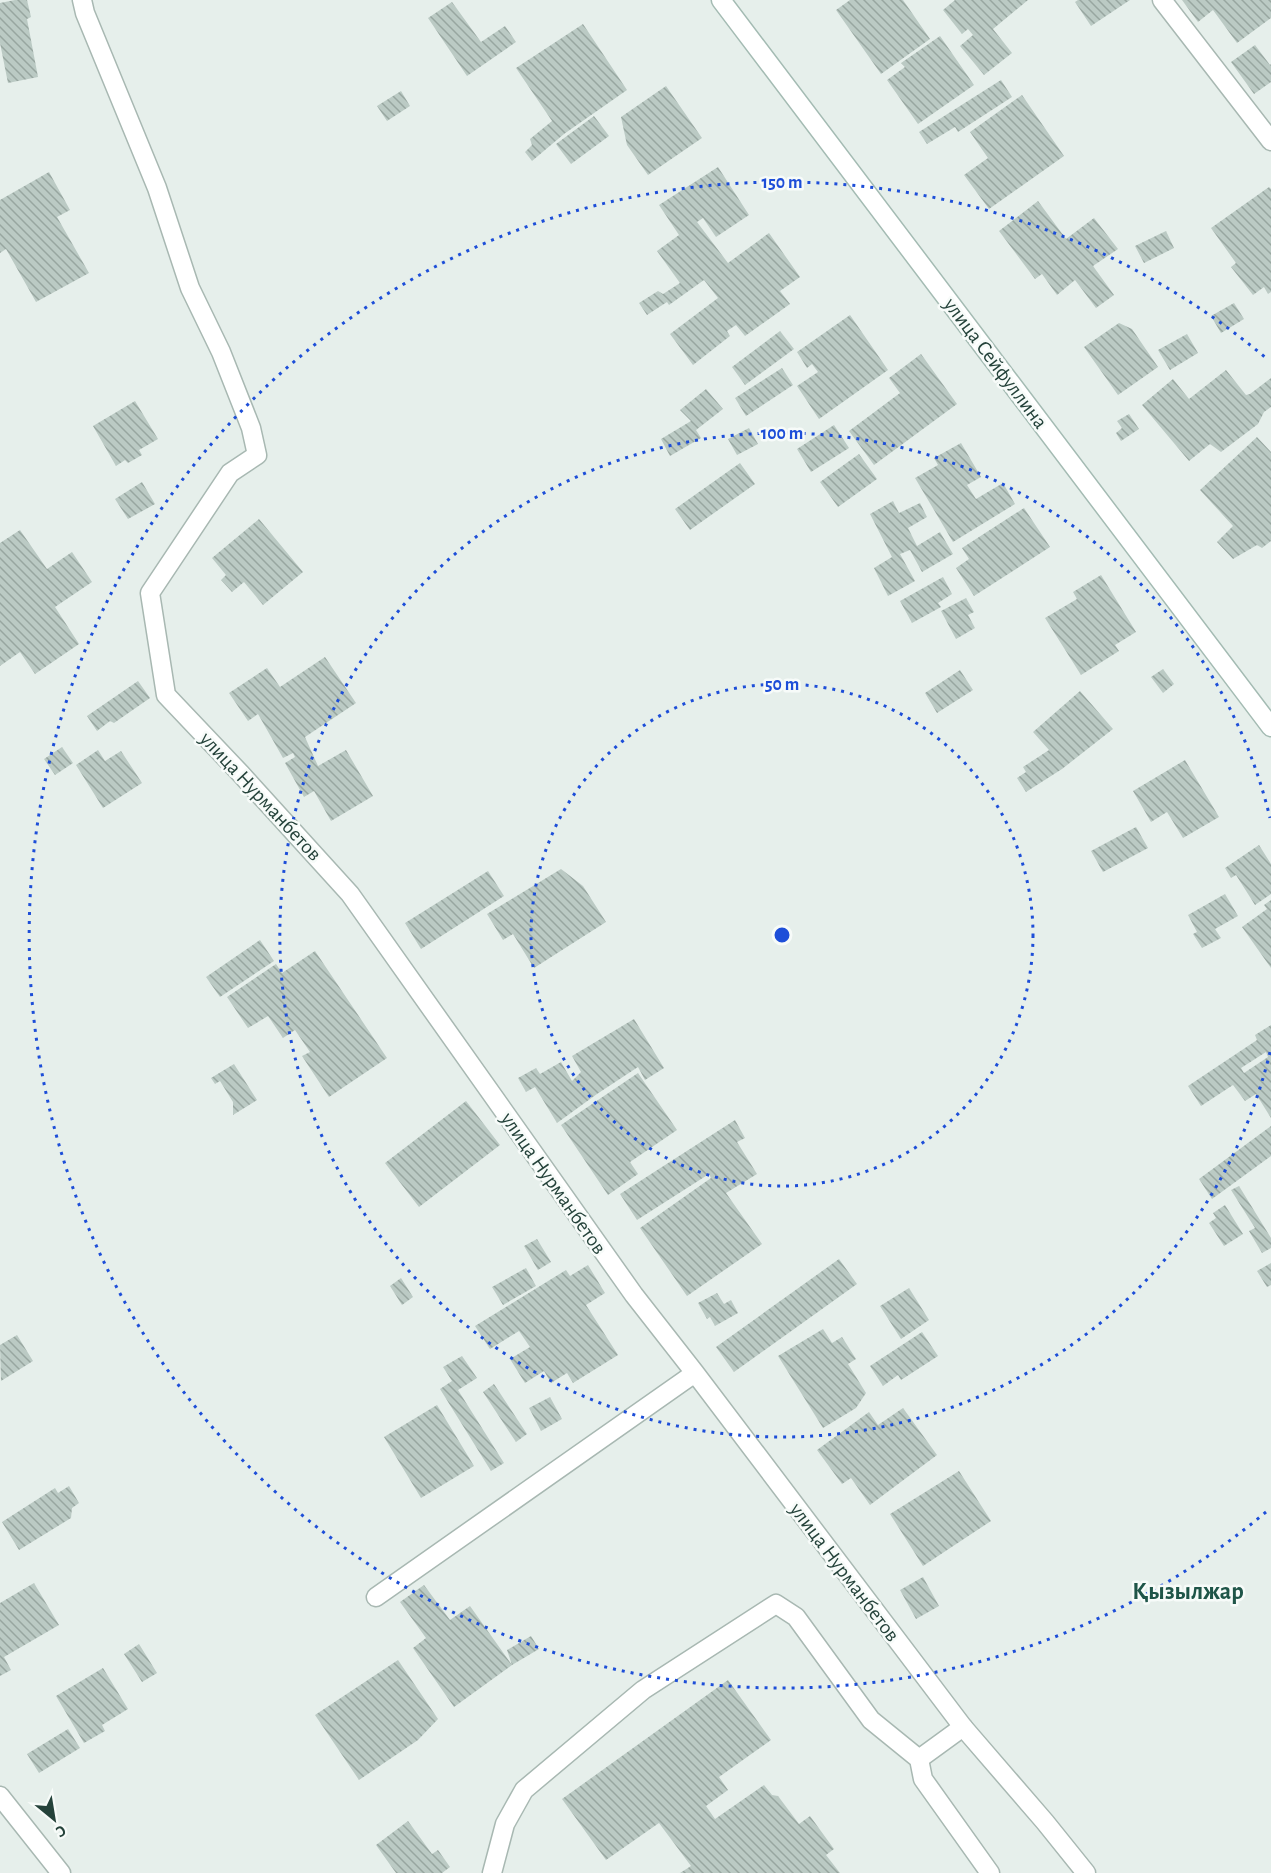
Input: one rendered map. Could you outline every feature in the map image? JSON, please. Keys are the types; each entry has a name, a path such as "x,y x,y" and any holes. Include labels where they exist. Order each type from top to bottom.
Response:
{"street":[{"name":"улица Нурманбетов","path":"82,0 85,13 157,188 190,288 221,352 251,428 256,455 230,473 150,593 166,695 350,894 634,1295 963,1727 1086,1873"},
{"name":"улица Сейфуллина","path":"721,0 1271,727"},
{"path":"1162,0 1271,141"},
{"path":"376,1597 695,1373"},
{"path":"492,1873 505,1824 524,1790 643,1690 777,1604 796,1617 871,1720 919,1759 923,1779 990,1873"},
{"path":"919,1759 963,1727"},
{"path":"0,1796 61,1873"}],"building":[{"path":"27,0 31,17 27,19 38,77 8,83 0,43 0,3"},
{"path":"850,0 903,0 930,39 881,74 836,10"},
{"path":"955,0 1028,0 993,29 1012,53 984,75 960,46 973,35 968,29 962,34 943,10"},
{"path":"1078,0 1130,0 1091,26 1075,2"},
{"path":"1182,0 1271,0 1271,18 1237,43 1213,10 1198,22"},
{"path":"452,2 481,42 505,26 516,42 467,76 428,18"},
{"path":"583,24 627,90 564,134 532,161 525,152 532,145 530,139 552,121 516,68"},
{"path":"940,36 974,85 918,124 887,80 905,67 901,63"},
{"path":"1255,45 1271,64 1271,82 1254,94 1231,62"},
{"path":"1001,80 1012,97 958,132 955,127 927,144 919,132"},
{"path":"666,86 702,138 648,175 627,145 621,117"},
{"path":"401,91 410,106 387,121 377,106"},
{"path":"1022,95 1064,156 989,209 964,175 988,158 970,132"},
{"path":"594,116 609,136 571,164 556,144"},
{"path":"718,167 749,215 716,237 703,218 697,222 728,263 769,233 800,277 780,291 790,304 745,336 736,325 727,331 730,336 693,365 670,334 718,298 704,280 669,305 667,302 647,315 639,303 658,291 663,294 680,283 657,251 679,235 659,205"},
{"path":"49,172 70,210 57,217 89,273 36,302 6,249 0,253 0,200"},
{"path":"1269,187 1271,189 1271,292 1268,294 1264,287 1253,295 1231,267 1236,263 1211,228"},
{"path":"1038,201 1066,239 1094,218 1118,249 1093,266 1114,295 1096,308 1075,280 1057,295 1042,274 1035,279 999,231"},
{"path":"1166,231 1174,248 1144,263 1135,246"},
{"path":"1234,303 1244,319 1221,333 1211,316"},
{"path":"850,315 888,370 819,419 797,386 818,372 812,364 807,368 797,352"},
{"path":"1119,323 1132,329 1158,367 1118,395 1084,347"},
{"path":"780,331 794,349 745,385 732,367"},
{"path":"1187,334 1198,353 1170,370 1158,350"},
{"path":"921,354 957,404 874,465 849,431 900,393 889,378"},
{"path":"782,368 793,385 746,416 735,398"},
{"path":"1226,370 1246,395 1271,378 1271,407 1264,412 1258,424 1221,452 1210,444 1189,461 1142,405 1173,379 1189,399"},
{"path":"706,389 723,409 696,430 701,438 670,456 661,439 691,421 680,410"},
{"path":"135,401 158,439 139,450 142,455 128,463 125,460 116,466 93,426"},
{"path":"1129,414 1139,429 1121,441 1116,433 1122,428 1117,421"},
{"path":"834,425 849,448 811,472 797,449"},
{"path":"749,428 758,444 737,455 728,439"},
{"path":"1257,437 1271,452 1271,541 1262,548 1257,545 1233,559 1217,542 1233,526 1200,490"},
{"path":"961,443 981,477 967,485 976,499 1003,483 1015,504 953,542 915,478 938,465 934,458"},
{"path":"859,454 877,479 838,507 820,482"},
{"path":"740,463 755,484 690,530 675,509"},
{"path":"142,482 155,504 128,519 115,499"},
{"path":"893,501 899,513 920,503 927,517 908,528 917,546 940,532 953,554 922,572 910,550 900,554 915,581 888,596 874,568 892,557 870,514"},
{"path":"1024,508 1050,547 974,596 956,568 969,559 962,548"},
{"path":"259,519 303,572 263,605 244,582 232,592 221,580 226,575 212,558"},
{"path":"20,530 47,569 72,552 92,582 55,607 79,644 35,674 20,652 0,666 0,543"},
{"path":"1101,575 1136,632 1115,645 1119,651 1081,675 1045,618 1077,599 1073,592"},
{"path":"943,577 952,594 938,603 941,607 912,623 900,601"},
{"path":"966,598 974,612 968,615 975,628 956,639 941,611"},
{"path":"325,657 356,703 305,737 318,766 346,750 373,796 331,821 314,791 304,797 285,763 295,757 293,753 283,758 258,714 248,721 229,693 267,668 280,687"},
{"path":"1163,669 1174,684 1163,693 1151,677"},
{"path":"960,670 973,690 937,713 925,693"},
{"path":"138,681 150,698 114,723 110,721 97,731 87,716"},
{"path":"1080,691 1113,729 1062,769 1026,792 1017,778 1026,772 1023,767 1049,750 1033,732"},
{"path":"62,747 73,763 55,775 44,759"},
{"path":"98,750 105,761 121,751 142,783 103,808 76,765"},
{"path":"1185,760 1219,817 1183,838 1167,812 1151,822 1133,791"},
{"path":"1136,827 1148,848 1103,872 1091,851"},
{"path":"1259,845 1271,864 1271,894 1255,905 1236,875 1231,878 1225,868"},
{"path":"561,869 583,886 606,922 534,968 513,934 503,940 487,914"},
{"path":"488,871 504,896 421,949 405,923"},
{"path":"1225,894 1238,916 1215,929 1221,938 1202,948 1193,934 1197,932 1188,915"},
{"path":"1271,900 1271,968 1242,927 1267,909 1264,905"},
{"path":"260,940 274,961 220,997 206,977"},
{"path":"315,951 387,1058 329,1097 302,1056 310,1052 295,1030 283,1038 268,1016 248,1028 227,997 276,964 282,973"},
{"path":"634,1019 664,1068 645,1080 638,1067 557,1123 535,1087 526,1092 518,1078 536,1068 540,1074 561,1062 572,1081 581,1072 572,1056"},
{"path":"1271,1025 1271,1118 1256,1094 1245,1101 1233,1085 1201,1106 1188,1086 1257,1040 1255,1035","holes":["1266,1052 1268,1057 1244,1073 1241,1068"]},
{"path":"234,1064 257,1100 233,1115 233,1102 220,1081 215,1084 211,1078"},
{"path":"638,1073 677,1130 630,1162 638,1174 608,1195 561,1125"},
{"path":"466,1101 500,1145 419,1207 385,1163"},
{"path":"735,1120 745,1138 737,1142 757,1174 726,1193 762,1244 687,1296 640,1228 711,1178 709,1174 637,1220 620,1194"},
{"path":"1271,1126 1271,1156 1212,1199 1199,1179"},
{"path":"1239,1186 1271,1238 1271,1248 1262,1253 1249,1231 1255,1228 1231,1190"},
{"path":"1225,1205 1243,1234 1224,1246 1209,1223 1216,1218 1213,1213"},
{"path":"537,1239 551,1262 538,1270 524,1246"},
{"path":"839,1259 857,1284 734,1372 716,1347"},
{"path":"1271,1263 1271,1285 1267,1287 1257,1271"},
{"path":"588,1265 605,1293 586,1305 618,1355 573,1383 567,1373 551,1383 544,1371 525,1383 510,1359 530,1347 519,1331 490,1349 475,1326 566,1270 570,1276"},
{"path":"526,1268 536,1286 503,1305 492,1287"},
{"path":"401,1278 413,1297 402,1305 390,1286"},
{"path":"909,1288 929,1320 901,1339 880,1306"},
{"path":"717,1293 724,1304 731,1300 738,1313 715,1326 710,1317 707,1319 698,1303"},
{"path":"823,1329 832,1343 842,1337 856,1359 848,1364 866,1393 856,1408 823,1428 778,1356"},
{"path":"922,1332 938,1356 901,1380 898,1375 883,1386 870,1366"},
{"path":"17,1335 33,1361 1,1381 0,1345"},
{"path":"462,1356 477,1378 458,1390 504,1463 491,1471 440,1389 452,1381 443,1367"},
{"path":"494,1384 527,1434 516,1442 483,1392"},
{"path":"550,1397 562,1419 541,1431 529,1408"},
{"path":"437,1405 474,1466 421,1498 384,1437"},
{"path":"903,1408 937,1455 870,1505 851,1478 842,1484 817,1450 869,1412 878,1425"},
{"path":"959,1471 991,1521 923,1566 890,1514"},
{"path":"69,1486 79,1503 72,1508 71,1518 19,1550 2,1522 55,1488 58,1493"},
{"path":"923,1577 939,1606 916,1619 900,1590"},
{"path":"34,1583 59,1625 4,1657 11,1670 0,1676 0,1603"},
{"path":"424,1585 450,1620 470,1606 512,1665 454,1707 413,1648 426,1638 400,1602"},
{"path":"531,1636 539,1649 512,1665 507,1650"},
{"path":"139,1644 157,1673 142,1682 124,1654"},
{"path":"398,1660 438,1719 418,1740 359,1780 315,1715"},
{"path":"103,1668 128,1709 102,1725 105,1731 84,1743 56,1696"},
{"path":"728,1680 771,1740 719,1777 728,1790 706,1806 715,1819 764,1785 772,1795 778,1796 799,1824 810,1816 834,1849 826,1855 840,1873 680,1873 691,1866 659,1823 606,1860 562,1799"},
{"path":"68,1729 80,1748 39,1773 27,1754"},
{"path":"408,1821 432,1854 438,1850 450,1867 442,1873 396,1873 376,1845"}],"district":[{"name":"Қызылжар","path":"1188,1591"}]}
